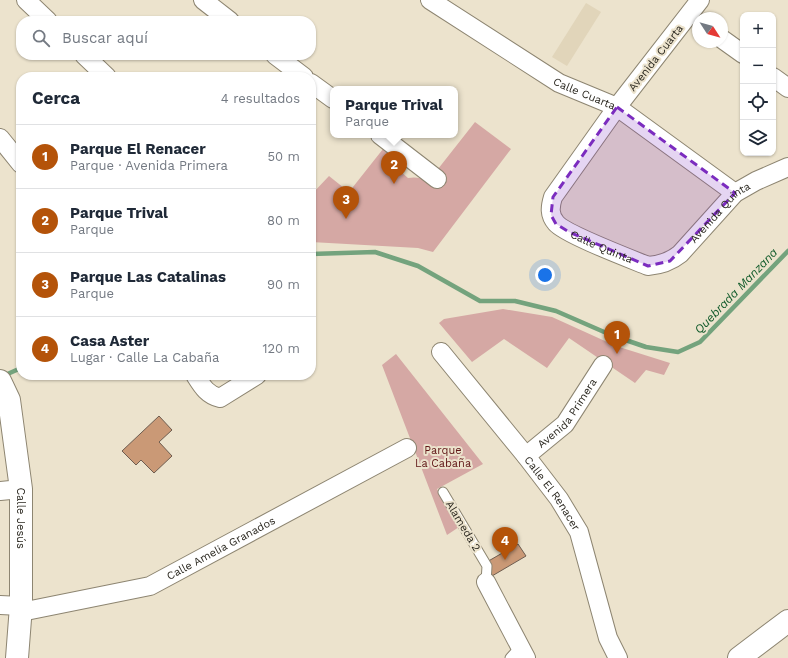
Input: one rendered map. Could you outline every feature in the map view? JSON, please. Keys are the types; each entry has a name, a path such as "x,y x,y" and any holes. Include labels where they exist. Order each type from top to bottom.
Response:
{"street":[{"path":"26,0 43,16"},
{"path":"203,0 224,16"},
{"name":"Calle Cuarta","path":"430,0 559,83 617,107 735,193"},
{"name":"Avenida Cuarta","path":"551,215 550,207 553,197 617,107 692,17"},
{"path":"728,43 740,52"},
{"path":"89,60 102,72"},
{"path":"282,60 297,72"},
{"path":"776,79 788,88"},
{"path":"316,86 330,97"},
{"path":"0,138 16,158"},
{"path":"384,138 437,179"},
{"name":"Avenida Quinta","path":"659,265 670,262 680,254 735,193 756,181 788,167"},
{"name":"Calle Quinta","path":"551,215 556,224 569,232 648,266 659,265"},
{"name":"Calle El Renacer","path":"441,352 559,499 579,532 608,638 618,658"},
{"name":"Avenida Primera","path":"526,456 565,424 603,365"},
{"path":"198,380 204,390 212,396 220,398 248,380"},
{"name":"Calle Jesús","path":"5,390 17,658"},
{"name":"Calle Amelia Granados","path":"14,608 150,586 407,448"},
{"path":"486,582 519,654"},
{"path":"739,658 788,621"}],"lane":[{"name":"Alameda 2","path":"443,492 487,566 486,582"}],"highlighted area":[{"path":"617,107 735,193 670,261 648,266 569,232 556,224 551,215 553,197"}],"shaded area":[{"path":"586,3 601,12 567,66 552,57"}],"green space":[{"path":"475,122 511,149 433,252 418,248 316,242 316,190 329,176 349,192 383,149 398,161 400,171 408,178 424,179 437,188 446,176 438,169"},
{"path":"503,309 552,317 616,346 670,363 664,375 646,370 635,383 569,338 547,368 504,339 472,362 439,323 444,319"},
{"name":"Parque La Cabaña","path":"396,354 483,464 437,489 459,527 447,535 382,365"}],"building":[{"path":"159,416 172,430 159,442 172,456 154,473 141,460 136,465 122,451"},
{"path":"518,544 526,556 492,576 485,563"}],"waterway":[{"name":"Quebrada Manzana","path":"316,254 375,252 418,266 480,301 515,301 556,311 611,335 646,347 678,352 700,342 788,251"},
{"name":"Quebrada Manzana","path":"3,376 16,370"}],"place":[{"name":"Parque Trival","path":"394,184"},
{"name":"Parque Las Catalinas","path":"346,219"},
{"name":"Parque El Renacer","path":"617,354"},
{"name":"Casa Aster","path":"505,560"}]}
